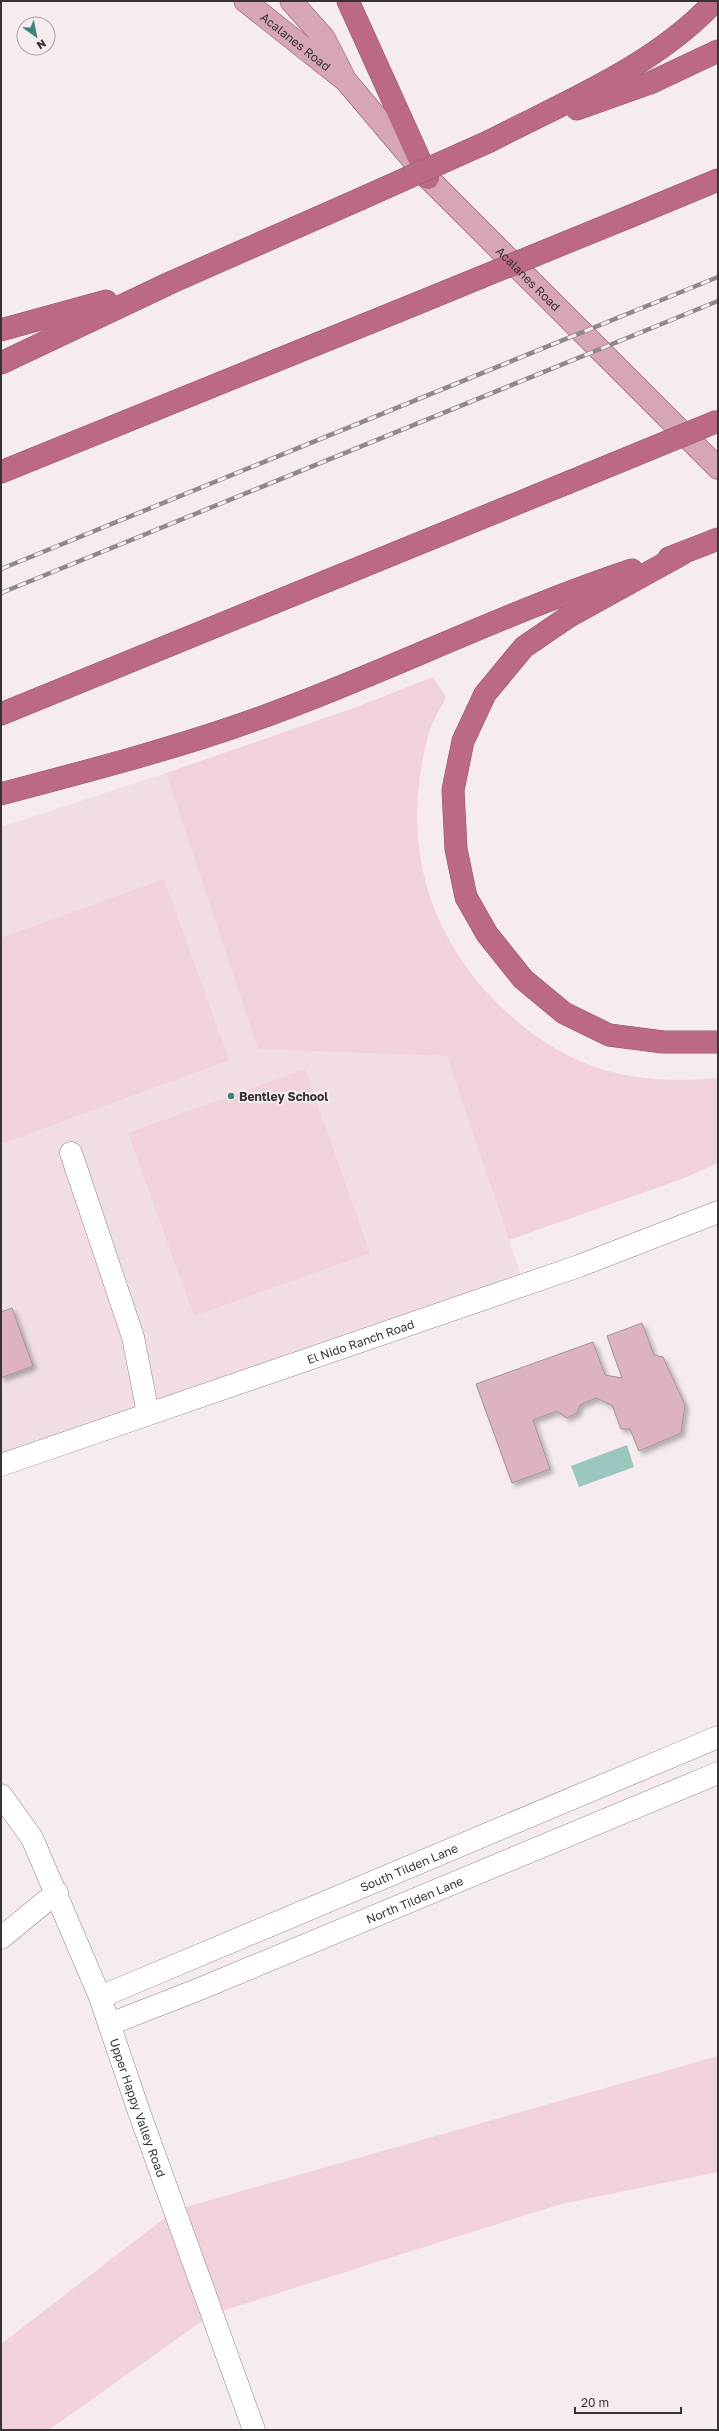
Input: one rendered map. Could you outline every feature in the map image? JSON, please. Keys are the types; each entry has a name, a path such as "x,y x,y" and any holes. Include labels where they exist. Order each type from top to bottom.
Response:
{"highway":[{"path":"348,1 428,178"},
{"path":"1,363 172,282 490,141 612,78 661,48 684,30 715,1"},
{"path":"490,141 650,83 718,51"},
{"path":"1,472 718,180"},
{"path":"1,330 172,282"},
{"path":"1,714 718,421"},
{"path":"1,794 235,727 565,593 682,554 718,539"},
{"path":"682,554 568,617 524,647 485,694 463,741 453,790 456,849 466,897 487,934 523,979 564,1013 609,1035 663,1042 718,1042"}],"main road":[{"name":"Acalanes Road","path":"245,1 346,81 428,178 718,468"},
{"name":"Acalanes Road","path":"291,1 324,38 346,81"}],"street":[{"path":"71,1153 133,1337 148,1413"},
{"name":"El Nido Ranch Road","path":"1,1465 148,1413 580,1266 718,1212"},
{"name":"South Tilden Lane","path":"100,1997 718,1737"},
{"name":"North Tilden Lane","path":"110,2024 202,1988 718,1773"},
{"name":"Upper Happy Valley Road","path":"1,1795 32,1838 57,1892 100,1997 254,2430"},
{"path":"1,1938 57,1892"}],"shaded area":[{"path":"433,677 446,697 431,726 421,768 417,805 418,841 424,876 435,910 451,943 471,974 497,1003 537,1037 567,1055 583,1062 616,1073 641,1078 693,1080 718,1078 718,1163 682,1179 509,1240 447,1056 258,1049 166,773 354,708"},
{"name":"Bentley School","path":"166,773 258,1048 447,1056 524,1284 1,1465 1,827"},
{"path":"164,879 229,1060 1,1144 1,938"},
{"path":"305,1069 370,1253 194,1316 128,1133"},
{"path":"627,1445 634,1467 579,1487 571,1466"},
{"path":"718,2056 718,2172 561,2204 212,2314 49,2430 1,2430 1,2344 175,2210"}],"building":[{"path":"12,1308 33,1366 1,1378 1,1312"},
{"path":"642,1323 654,1355 663,1357 685,1405 681,1433 639,1451 630,1429 621,1429 612,1405 596,1398 580,1405 577,1413 567,1418 557,1411 533,1420 550,1469 512,1483 476,1384 593,1342 605,1375 622,1378 607,1336"}],"railway":[{"path":"1,569 718,277"},
{"path":"1,593 718,301"}],"place":[{"name":"Bentley School","path":"231,1096"}]}
